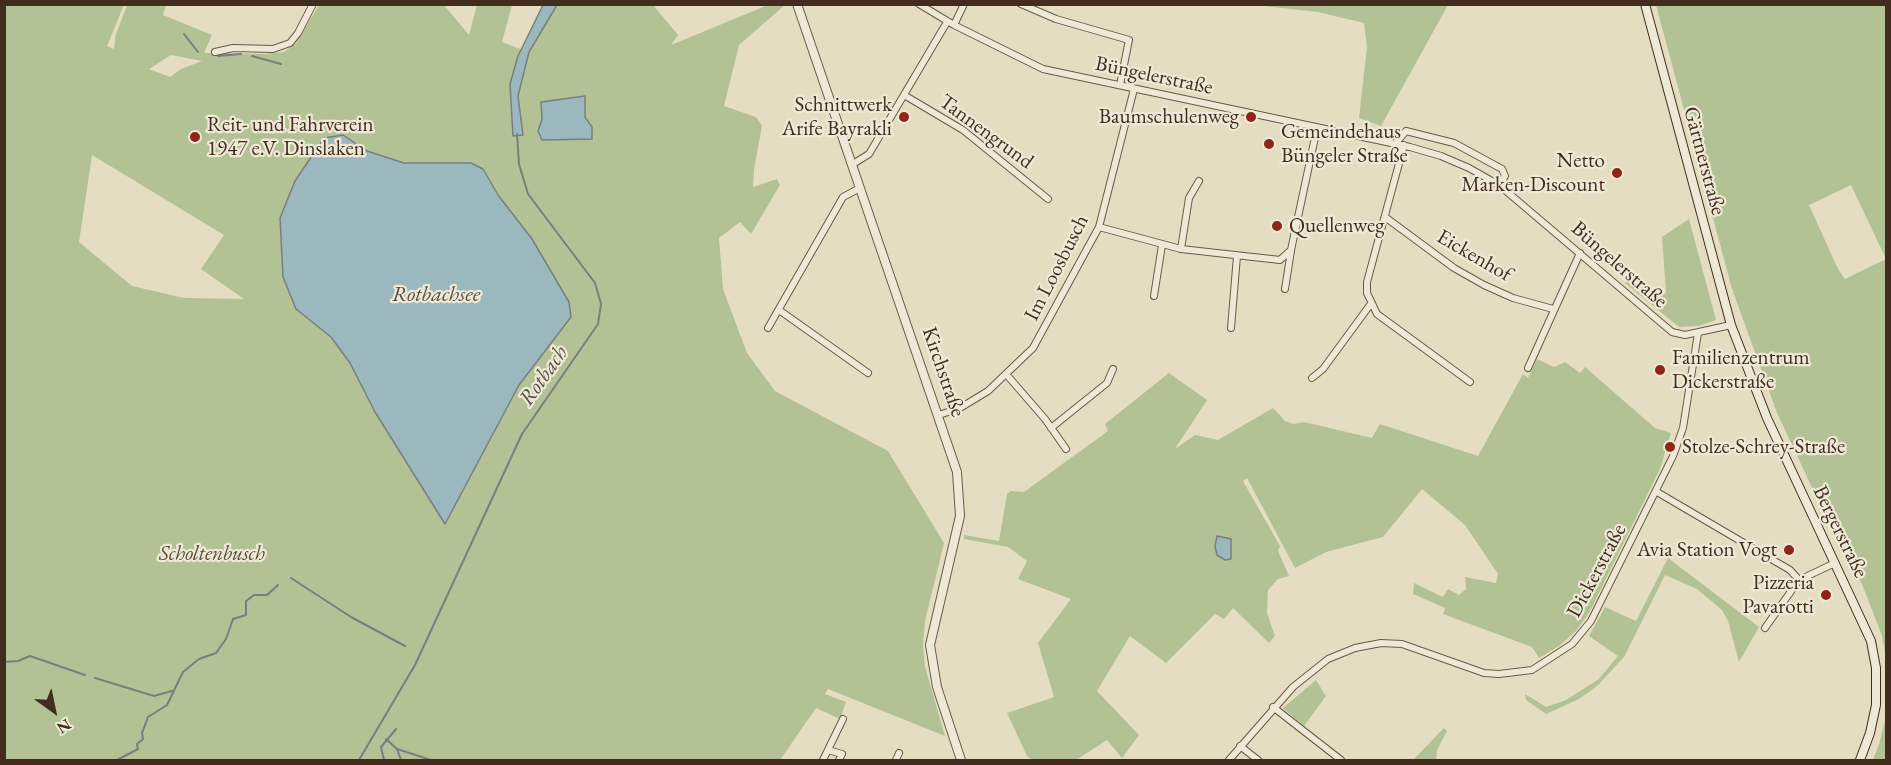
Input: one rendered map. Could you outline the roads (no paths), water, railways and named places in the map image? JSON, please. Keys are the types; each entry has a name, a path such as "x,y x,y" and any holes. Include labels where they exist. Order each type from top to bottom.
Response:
{"main road":[{"name":"Gärtnerstraße","path":"1645,4 1731,326"},
{"name":"Bergerstraße","path":"1731,326 1767,418 1867,628 1875,660 1876,705 1870,733 1860,760"}],"street":[{"path":"215,52 233,48 273,49 290,43 298,33 313,4"},
{"name":"Kirchstraße","path":"797,4 957,472 960,516 931,632 931,654 937,687 961,760"},
{"name":"Büngelerstraße","path":"919,4 947,22 1043,69 1404,146 1469,168 1499,185 1672,332 1685,335 1731,326"},
{"path":"954,25 964,4"},
{"path":"1022,4 1056,19 1129,39 1120,86"},
{"path":"853,164 868,154 947,22"},
{"name":"Im Loosbusch","path":"939,415 960,408 988,391 1033,348 1099,227 1134,88"},
{"name":"Tannengrund","path":"904,95 963,130 1048,199"},
{"path":"1285,289 1317,128"},
{"path":"1395,144 1406,131 1454,143 1502,169 1505,176 1499,185"},
{"path":"1404,146 1367,282 1370,304 1377,314 1470,382"},
{"path":"1181,249 1189,198 1199,181"},
{"path":"768,328 843,197 860,188"},
{"name":"Eickenhof","path":"1385,217 1454,268 1484,285 1513,298 1553,309"},
{"path":"1099,227 1181,249 1237,256 1280,260 1291,250"},
{"path":"1154,296 1162,245"},
{"path":"1528,368 1580,253"},
{"path":"1231,328 1237,256"},
{"path":"1312,378 1323,369 1370,304"},
{"path":"779,310 868,373"},
{"name":"Dickerstraße","path":"1229,760 1273,707 1304,677 1329,659 1355,648 1381,643 1402,644 1422,649 1484,673 1516,673 1532,670 1572,644 1591,621 1674,456 1683,428 1698,333"},
{"path":"1051,428 1107,383 1113,369"},
{"path":"1006,374 1066,449"},
{"path":"1657,492 1790,570 1799,580"},
{"path":"1765,628 1799,580 1835,564"},
{"path":"1273,707 1341,760"},
{"path":"823,760 843,719"},
{"path":"1240,746 1258,760"},
{"path":"828,750 842,754 839,760"},
{"path":"896,760 899,753"}],"water":[{"path":"543,5 557,5 529,52 518,96 523,135 513,136 510,84 518,56"},
{"path":"585,96 585,117 592,127 592,139 542,140 538,131 542,119 541,102"},
{"name":"Rotbachsee","path":"343,135 367,151 404,163 471,163 483,169 498,195 532,239 569,302 571,317 519,385 445,524 375,412 350,363 331,337 296,309 283,277 280,218 295,181 324,138"},
{"path":"1217,536 1231,539 1231,559 1225,560 1217,555 1215,546"}],"waterway":[{"path":"184,34 198,52"},
{"path":"218,56 241,54"},
{"path":"252,56 281,64"},
{"name":"Rotbach","path":"359,760 415,665 522,434 598,324 601,304 595,283 528,194 519,164 517,134"},
{"path":"291,578 351,617 405,646"},
{"path":"117,760 138,749 137,744 143,739 142,733 148,717 167,705 183,672 199,659 216,653 226,639 233,619 246,615 246,601 254,595 267,595 278,585"},
{"path":"4,662 18,661 30,656 85,675"},
{"path":"95,678 154,696 172,691"},
{"path":"384,760 381,747 396,729"},
{"path":"386,739 397,749 431,760"},
{"path":"397,749 401,760"}],"place":[{"name":"Schnittwerk Arife Bayrakli","path":"904,117"},
{"name":"Baumschulenweg","path":"1251,117"},
{"name":"Reit- und Fahrverein 1947 e.V. Dinslaken","path":"195,137"},
{"name":"Gemeindehaus Büngeler Straße","path":"1269,144"},
{"name":"Netto Marken-Discount","path":"1617,173"},
{"name":"Quellenweg","path":"1277,226"},
{"name":"Familienzentrum Dickerstraße","path":"1660,370"},
{"name":"Stolze-Schrey-Straße","path":"1670,447"},
{"name":"Avia Station Vogt","path":"1789,550"},
{"name":"Pizzeria Pavarotti","path":"1826,595"}],"park label":[{"name":"Scholtenbusch","path":"212,554"}]}
